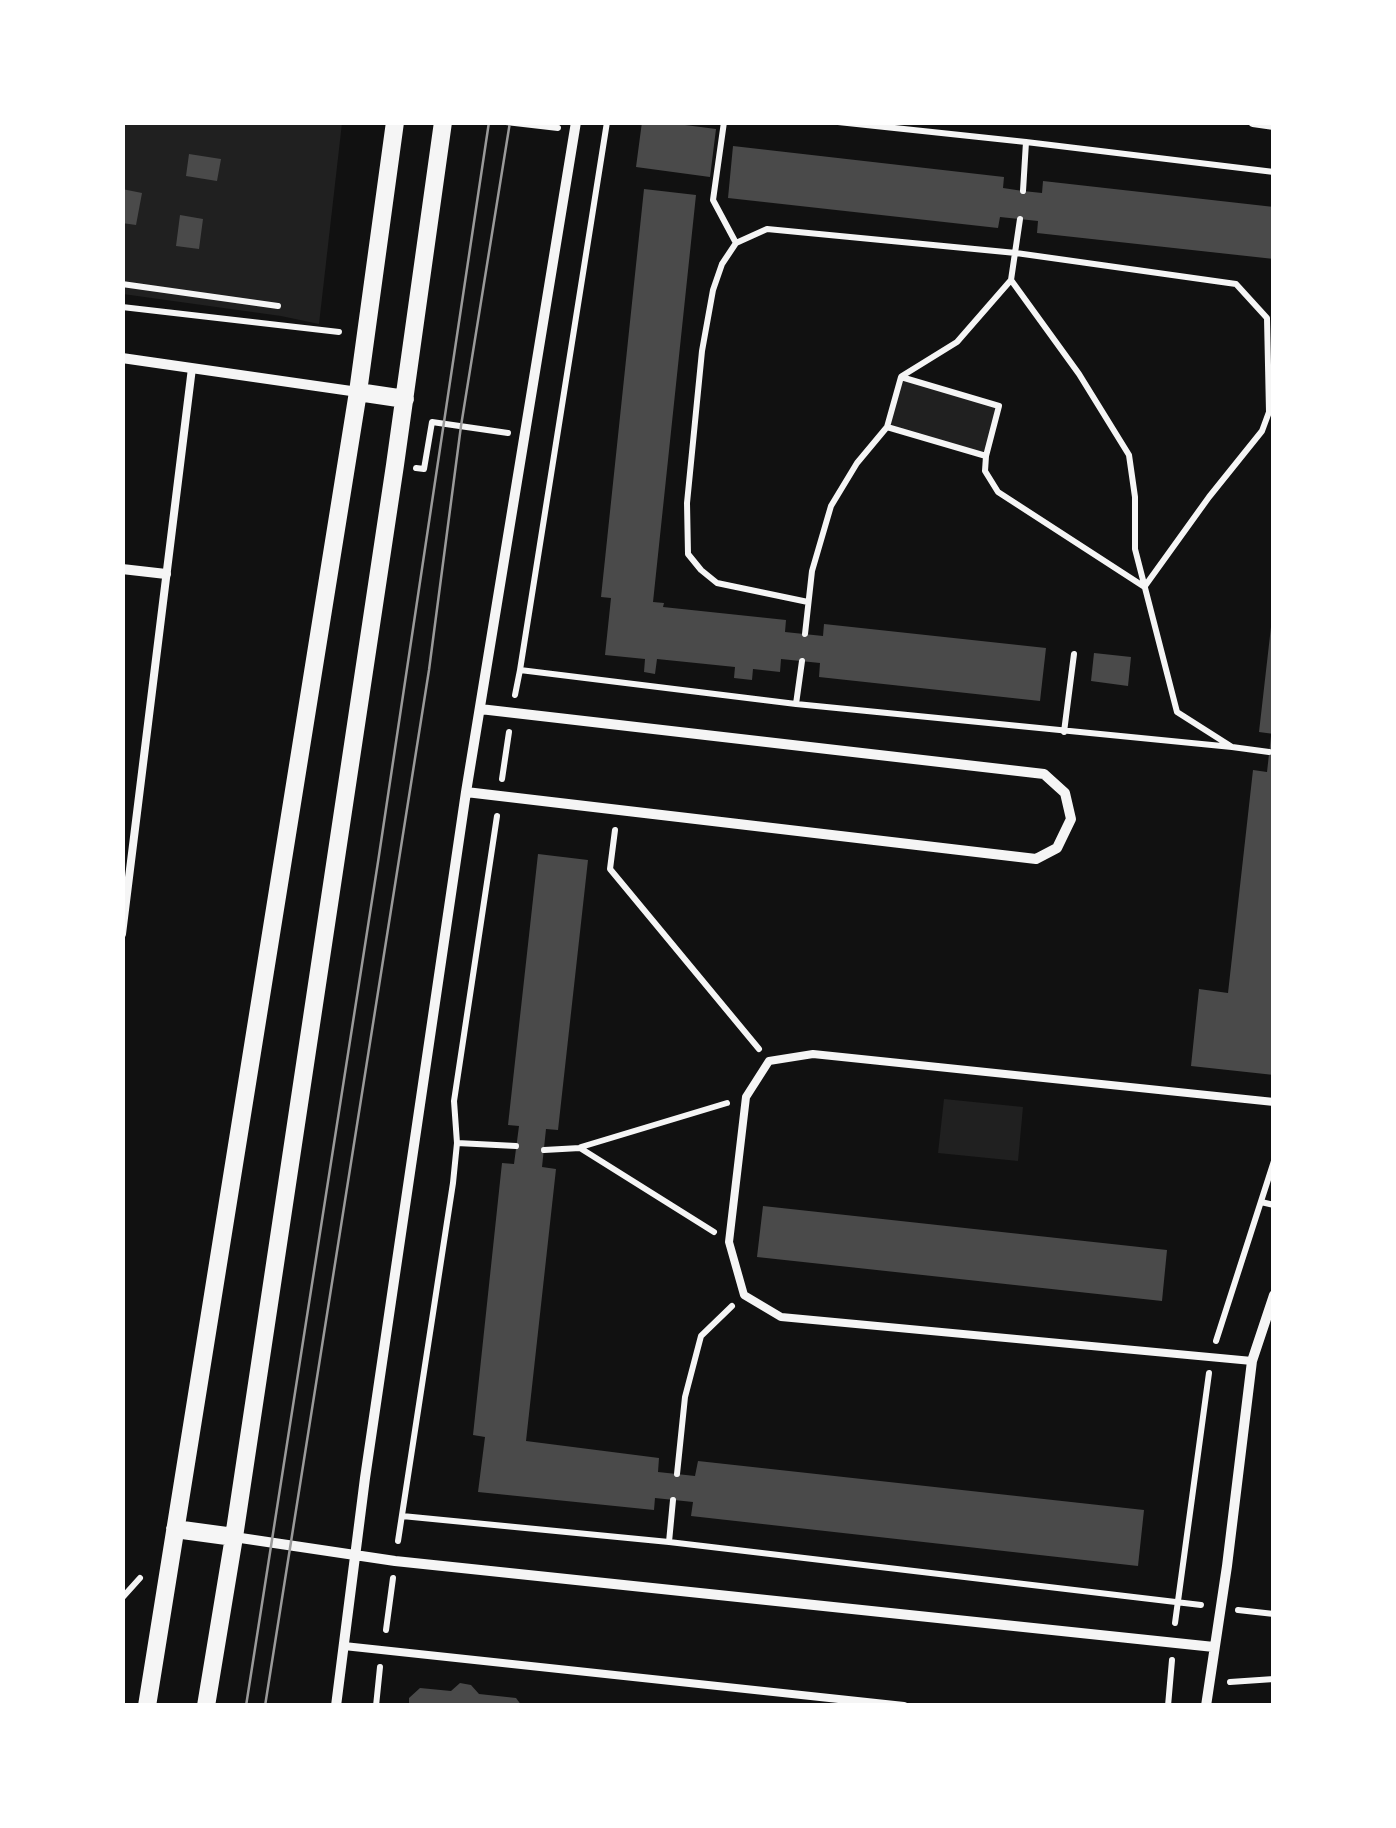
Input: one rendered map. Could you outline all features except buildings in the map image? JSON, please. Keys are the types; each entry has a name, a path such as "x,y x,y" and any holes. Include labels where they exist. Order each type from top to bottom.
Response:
{"street":[{"path":"147,1706 358,392 395,122"},
{"path":"206,1706 443,122"},
{"path":"1253,122 1274,125"},
{"path":"336,1706 466,792 575,126"},
{"path":"122,358 404,399"},
{"path":"122,570 166,574"},
{"path":"466,792 1036,859 1057,848 1071,819 1065,793 1044,774 480,709"},
{"path":"1206,1706 1252,1361 1274,1295"},
{"path":"176,1529 395,1560 1214,1647"}],"lane":[{"path":"122,934 192,368"},
{"path":"1252,1361 781,1317 744,1295 729,1242 746,1097 769,1061 814,1054 1274,1102"},
{"path":"344,1646 904,1706"}],"path":[{"path":"506,122 575,126"},
{"path":"376,1706 457,1144 454,1101 606,122"},
{"path":"724,122 714,200 736,243"},
{"path":"838,122 1274,172"},
{"path":"1023,191 1026,142"},
{"path":"805,634 812,570 831,506 857,463 887,427 901,377 956,342 1012,280 1020,218"},
{"path":"808,602 718,584 688,554 687,502 712,290 736,243 767,229 1016,253 1236,284 1266,318 1271,413 1262,431 1144,587"},
{"path":"1012,280 1079,374 1129,455 1136,549 1177,712 1232,747"},
{"path":"122,284 278,306"},
{"path":"122,307 339,332"},
{"path":"901,377 999,406 985,472 998,492 1144,587"},
{"path":"432,422 524,435"},
{"path":"887,427 986,456"},
{"path":"1064,732 1074,654"},
{"path":"796,704 802,661"},
{"path":"520,670 796,704 1269,752"},
{"path":"617,809 610,869 769,1061"},
{"path":"544,1150 580,1148 746,1097"},
{"path":"457,1144 516,1146"},
{"path":"580,1148 729,1242"},
{"path":"1168,1706 1178,1601 1212,1356 1274,1162"},
{"path":"1260,1202 1274,1205"},
{"path":"677,1474 685,1398 701,1336 744,1295"},
{"path":"669,1542 674,1500"},
{"path":"402,1516 669,1542 1274,1614"},
{"path":"122,1598 142,1576"},
{"path":"1209,1684 1274,1678"}],"shaded area":[{"path":"123,123 342,123 319,324 123,294"},
{"path":"901,377 999,406 986,456 887,427"},
{"path":"944,1099 1023,1107 1018,1161 938,1153"}],"tram line":[{"path":"246,1706 489,122"},
{"path":"265,1706 429,670 461,426 510,122"}]}
